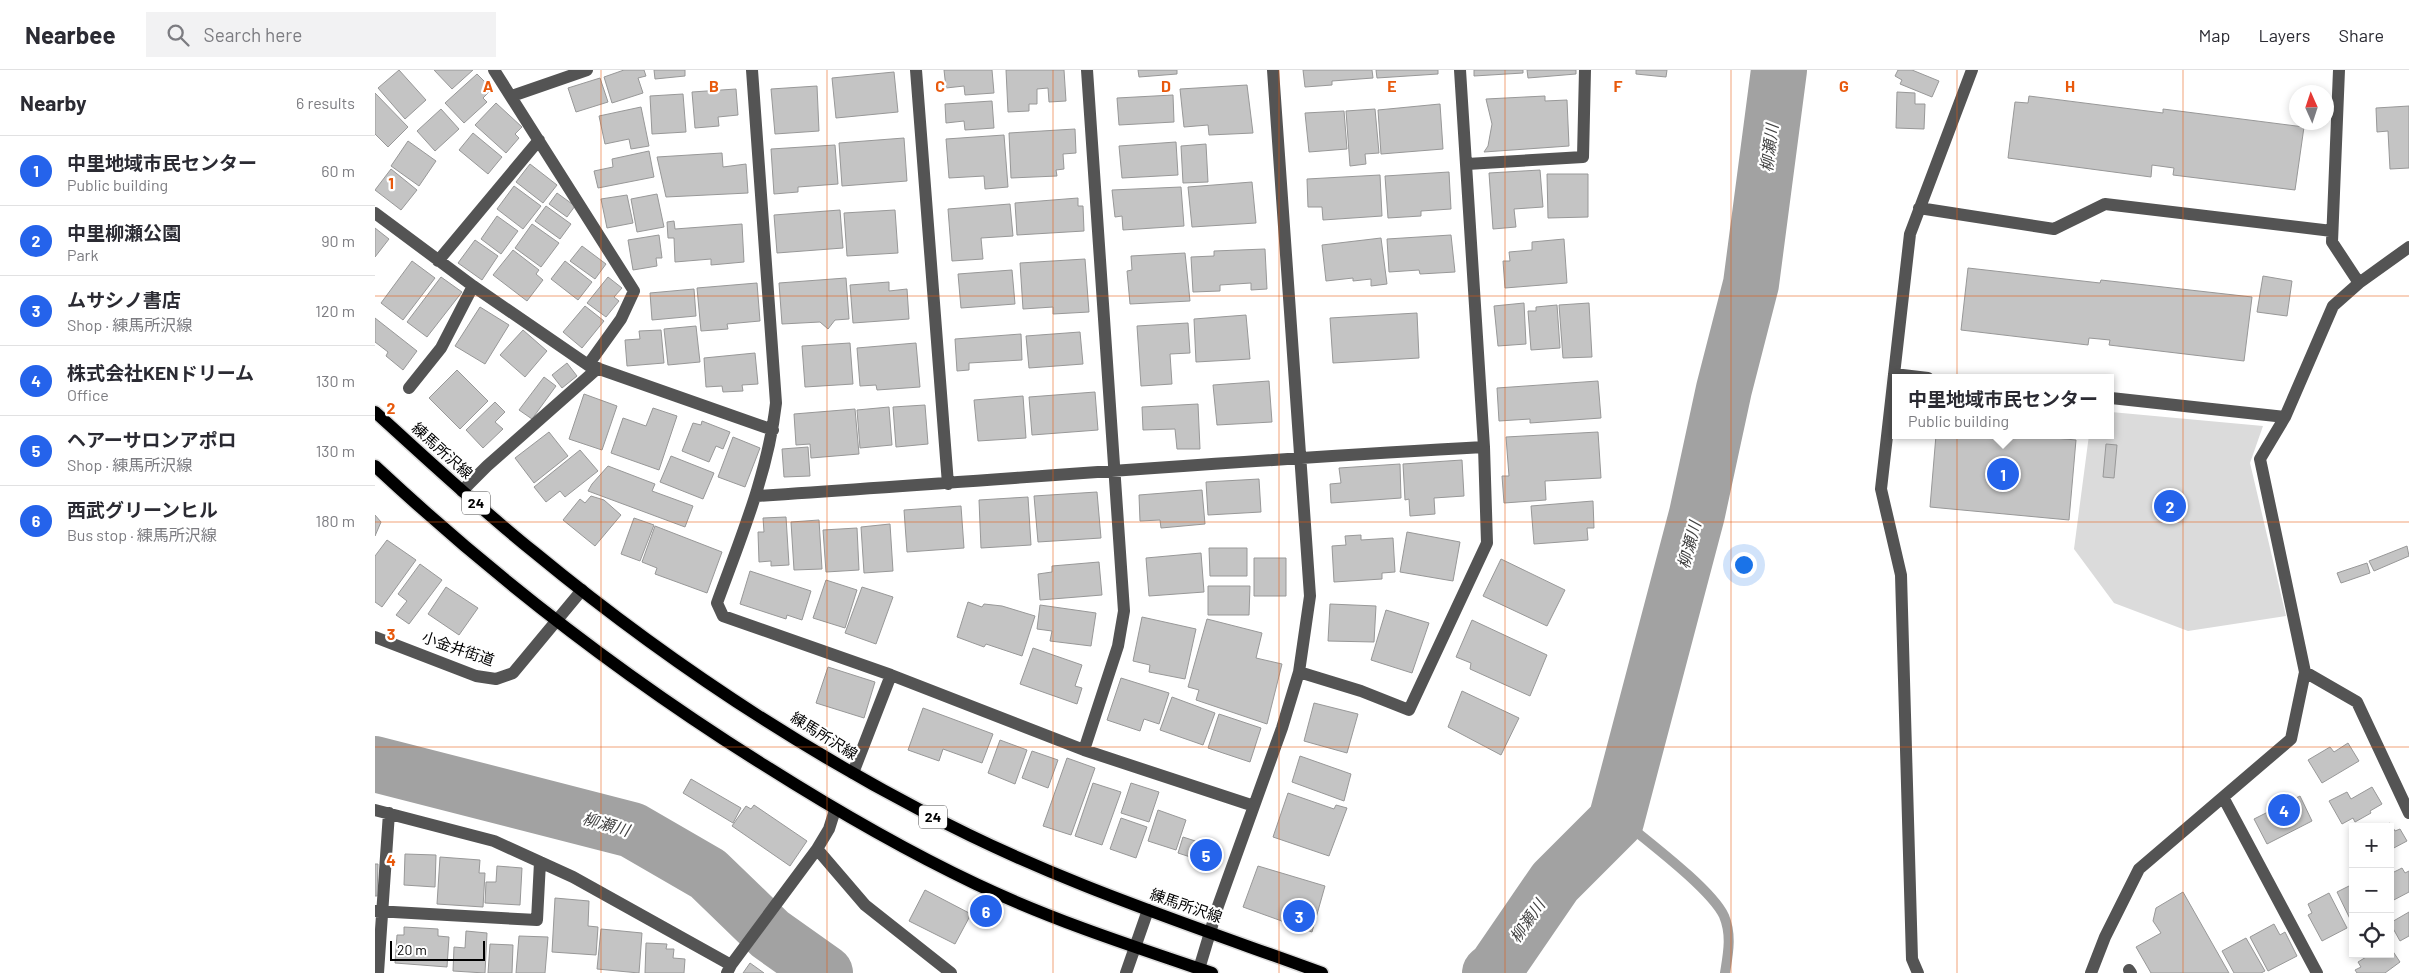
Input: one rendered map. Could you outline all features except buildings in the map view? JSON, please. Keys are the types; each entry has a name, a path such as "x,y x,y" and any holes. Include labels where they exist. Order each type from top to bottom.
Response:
{"main road":[{"name":"練馬所沢線","path":"375,412 535,554 655,646 853,773 925,813 1059,876 1322,973"},
{"name":"24","path":"375,466 423,510 556,620 632,677 704,727 835,810 912,852 977,884 1135,948 1212,973"}],"street":[{"path":"462,491 593,366 621,319 634,291 495,70"},
{"path":"512,96 587,70"},
{"path":"752,70 776,403 773,430 757,496 717,603 723,616 891,675 1084,750 1254,806"},
{"path":"916,70 948,484"},
{"path":"1084,750 1118,646 1125,610 1087,70"},
{"path":"1199,968 1282,728 1299,672 1310,596 1273,70"},
{"path":"1299,672 1361,691 1409,710 1487,543 1484,447 1460,70"},
{"path":"1467,164 1583,157 1585,70"},
{"path":"1894,374 1910,234 1972,70"},
{"path":"2339,70 2332,242 2359,283"},
{"path":"439,262 539,140"},
{"path":"1919,208 2054,229 2105,204 2333,231"},
{"path":"375,213 473,286 593,366 773,430"},
{"path":"2091,973 2105,937 2139,869 2291,739 2305,672 2260,459 2285,417 2333,306 2359,283 2409,247"},
{"path":"409,388 441,348 473,286"},
{"path":"1892,392 1881,489 1901,574 1912,959 1918,973"},
{"path":"2114,398 2285,417"},
{"path":"757,496 1484,447"},
{"name":"小金井街道","path":"375,637 476,676 496,679 513,673 582,590"},
{"path":"2305,672 2357,702 2409,813"},
{"path":"853,773 891,675"},
{"path":"2223,797 2317,973"},
{"path":"375,810 494,841 573,877 729,969 817,849 829,829 835,810"},
{"path":"378,973 379,912 389,813"},
{"path":"817,849 865,905 951,973"},
{"path":"379,912 537,920 540,862"},
{"path":"1126,973 1148,910"}],"shaded area":[{"path":"2114,412 2263,426 2250,463 2286,616 2188,631 2114,603 2074,549 2088,439 2114,439"}],"waterway":[{"name":"柳瀬川","path":"1490,973 1496,968 1555,882 1616,821 1697,514 1724,389 1751,284 1779,70"},
{"name":"柳瀬川","path":"375,764 632,830 708,874 770,934 825,973"},
{"path":"1617,816 1691,878 1717,905 1724,916 1728,930 1729,944 1725,973"}],"place":[{"name":"中里地域市民センター","path":"2003,474"},
{"name":"中里柳瀬公園","path":"2170,506"},
{"name":"株式会社KENドリーム","path":"2284,810"},
{"name":"ヘアーサロンアポロ","path":"1206,855"},
{"name":"西武グリーンヒル","path":"986,911"},
{"name":"ムサシノ書店","path":"1299,916"}]}
